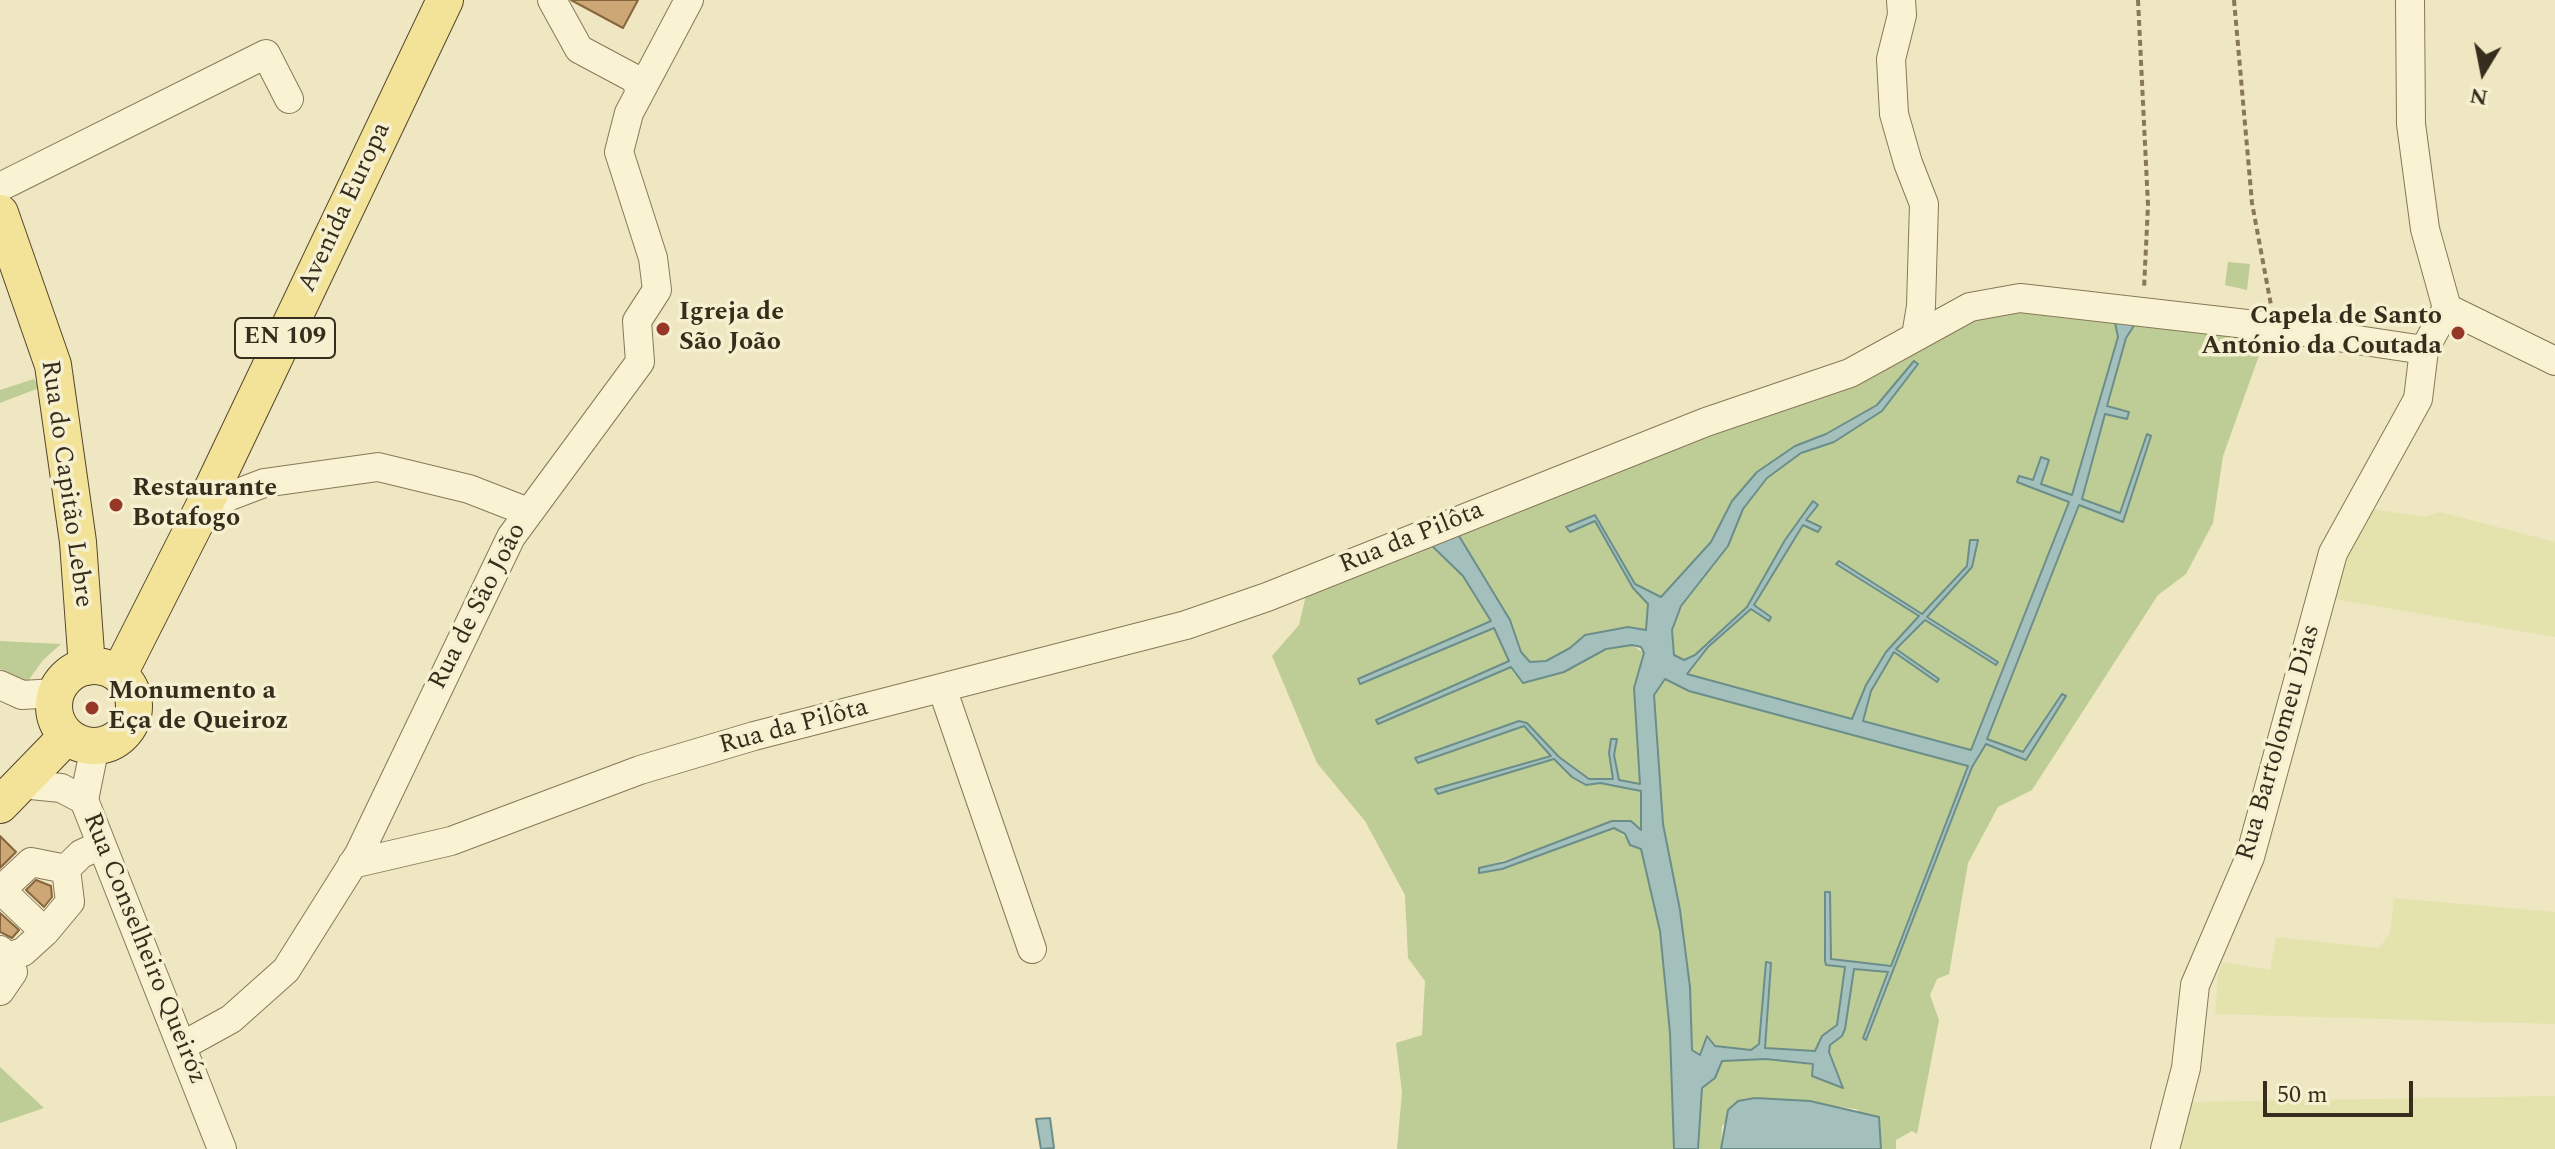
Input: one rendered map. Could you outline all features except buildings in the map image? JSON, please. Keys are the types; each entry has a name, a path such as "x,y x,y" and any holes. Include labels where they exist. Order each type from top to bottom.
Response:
{"main road":[{"name":"Avenida Europa","path":"56,693 71,673 103,670 204,506 445,0"},
{"name":"Rua do Capitão Lebre","path":"0,213 53,365 78,542 103,670"},
{"path":"10,795 81,741 118,739 133,719 133,694 103,670"},
{"path":"56,693 55,716 81,741"}],"street":[{"path":"552,0 579,49 637,80 639,92"},
{"path":"560,0 583,38 642,69 655,64"},
{"name":"Rua de São João","path":"182,1046 231,1019 286,970 352,864 511,537 640,362 637,321 657,290 653,258 619,152 629,113 689,0"},
{"path":"1901,0 1902,15 1891,59 1894,114 1924,204 1921,306 1916,336"},
{"path":"2410,0 2411,124 2425,229 2447,308 2424,350"},
{"path":"0,187 266,54 289,99"},
{"name":"Rua da Pilôta","path":"352,864 451,841 640,770 711,749 1186,625 1267,597 1706,422 1850,373 1970,307 2020,298 2275,327 2424,350"},
{"path":"2447,308 2555,361"},
{"name":"Rua Bartolomeu Dias","path":"2165,1149 2186,1068 2195,985 2250,857 2333,553 2418,399 2424,350"},
{"path":"204,506 264,483 378,467 469,489 528,512"},
{"path":"0,685 22,695 56,693"},
{"path":"942,688 1032,949"},
{"name":"Rua Conselheiro Queiróz","path":"81,741 84,800 222,1149"},
{"path":"10,795 61,788 84,800"},
{"path":"66,869 81,854 101,845"},
{"path":"45,932 1,890 31,862 66,869"},
{"path":"0,991 13,972 4,954 23,952 70,902 66,869"}],"path":[{"path":"2138,0 2148,205 2143,312"},
{"path":"2234,0 2252,203 2275,327"}],"green space":[{"path":"2228,262 2250,264 2247,290 2225,285"},
{"path":"2017,308 2114,318 2118,337 2072,495 2040,484 2049,460 2042,457 2033,481 2017,482 2069,501 1972,750 1863,722 1871,691 1894,652 1936,682 1939,679 1896,649 1925,619 1997,665 1998,662 1927,617 1972,567 1977,540 1970,540 1967,566 1922,614 1839,561 1837,565 1920,616 1886,652 1866,685 1852,719 1686,674 1708,647 1752,609 1769,621 1771,617 1754,606 1803,525 1819,531 1820,528 1806,520 1813,502 1785,540 1747,607 1695,655 1684,660 1674,655 1672,630 1681,606 1728,546 1743,509 1767,478 1801,453 1834,442 1882,411 1914,362 1877,405 1826,434 1795,446 1732,501 1711,542 1661,598 1635,584 1595,516 1566,527 1570,532 1595,520 1633,588 1648,604 1646,630 1628,627 1585,635 1570,648 1546,661 1530,662 1521,652 1510,620 1456,531 1975,318"},
{"path":"2137,321 2266,336 2223,456 2213,523 2186,574 2158,595 2032,790 1998,807 1968,863 1949,974 1937,979 1930,995 1939,1020 1917,1134 1912,1131 1896,1140 1896,1149 1881,1149 1881,1133 1856,1109 1755,1098 1722,1126 1721,1149 1698,1149 1702,1088 1715,1078 1721,1061 1766,1059 1814,1065 1837,1077 1829,1052 1830,1045 1842,1036 1845,1029 1854,969 1889,971 1863,1038 1866,1039 1972,767 1985,744 2026,760 2062,695 2023,752 1987,739 2079,505 2123,521 2151,436 2147,435 2120,514 2081,499 2105,413 2129,411 2107,406 2126,338"},
{"path":"34,379 39,388 0,403 0,390"},
{"path":"2373,509 2423,517 2440,512 2555,542 2555,637 2334,599 2348,552"},
{"path":"1426,540 1463,576 1491,621 1358,679 1360,684 1494,628 1509,661 1376,720 1512,667 1515,675 1589,657 1606,649 1632,645 1644,653 1634,688 1641,784 1619,780 1614,755 1617,739 1609,753 1614,779 1589,779 1559,757 1527,723 1518,726 1524,726 1552,756 1435,789 1554,759 1572,777 1586,784 1600,783 1641,791 1641,831 1631,821 1479,868 1479,872 1502,869 1614,828 1641,849 1660,931 1670,1033 1674,1149 1397,1149 1402,1092 1396,1043 1422,1035 1425,981 1408,958 1405,895 1365,821 1317,763 1272,656 1299,625 1308,587"},
{"path":"0,641 61,644 43,660 28,681 0,669"},
{"path":"1665,679 1689,691 1968,765 1891,966 1831,959 1830,893 1825,893 1825,962 1845,967 1837,1025 1822,1036 1815,1052 1765,1048 1771,963 1766,963 1759,1044 1751,1050 1715,1046 1708,1036 1700,1056 1692,1050 1690,987 1680,910 1663,824 1654,695"},
{"path":"2394,898 2555,912 2555,1024 2215,1014 2218,975 2223,962 2270,970 2276,937 2379,948 2390,933"},
{"path":"0,1067 44,1108 0,1123"},
{"path":"2555,1096 2555,1149 2177,1149 2189,1102"}],"water":[{"path":"2114,318 2137,321 2126,338 2107,406 2129,412 2127,419 2105,414 2082,499 2120,513 2147,434 2151,436 2123,522 2079,505 1987,739 2023,752 2062,694 2066,696 2026,760 1986,744 1972,767 1866,1040 1863,1038 1888,972 1854,969 1845,1029 1842,1036 1830,1045 1829,1052 1843,1088 1812,1076 1813,1064 1766,1059 1722,1061 1715,1078 1702,1088 1698,1149 1674,1149 1670,1033 1660,931 1641,849 1630,845 1625,834 1614,828 1502,869 1479,873 1479,868 1505,862 1612,821 1631,821 1641,830 1641,791 1600,783 1586,785 1572,777 1554,759 1438,794 1435,789 1551,756 1524,726 1418,763 1415,758 1519,721 1527,723 1559,757 1589,779 1613,779 1609,753 1611,739 1617,739 1614,755 1619,780 1640,784 1634,688 1644,653 1641,647 1632,645 1606,649 1564,672 1523,683 1511,667 1378,724 1376,720 1509,661 1494,628 1360,684 1358,679 1491,621 1463,576 1426,540 1456,531 1510,620 1521,652 1530,662 1546,661 1570,648 1585,635 1628,627 1646,630 1648,604 1633,588 1595,521 1570,532 1566,527 1595,515 1635,584 1661,597 1711,542 1732,501 1757,472 1795,446 1826,434 1877,405 1914,361 1918,364 1882,411 1834,442 1801,453 1767,478 1743,509 1728,546 1681,606 1672,630 1674,655 1684,660 1695,655 1747,607 1785,540 1813,501 1818,505 1806,520 1821,527 1818,532 1803,525 1754,605 1771,617 1769,621 1751,609 1708,647 1687,674 1852,719 1866,685 1886,652 1919,616 1836,564 1839,561 1922,614 1967,566 1970,540 1978,540 1972,567 1927,617 1998,662 1996,665 1925,620 1896,649 1939,679 1937,682 1894,652 1871,691 1863,721 1971,750 2069,502 2017,482 2019,476 2033,480 2041,457 2049,460 2041,484 2072,495 2118,337","holes":["1665,679 1689,691 1968,766 1891,966 1831,959 1830,892 1825,892 1826,965 1845,967 1837,1025 1822,1036 1815,1051 1765,1048 1771,963 1766,962 1759,1044 1751,1050 1715,1046 1707,1036 1700,1055 1692,1050 1690,987 1680,910 1663,824 1654,695"]},
{"path":"1755,1098 1810,1101 1879,1117 1881,1149 1721,1149 1728,1110 1738,1101"},
{"path":"1050,1118 1054,1148 1041,1149 1036,1119"}],"place":[{"name":"Igreja de São João","path":"663,329"},
{"name":"Capela de Santo António da Coutada","path":"2458,333"},
{"name":"Restaurante Botafogo","path":"116,505"},
{"name":"Monumento a Eça de Queiroz","path":"92,708"}]}
